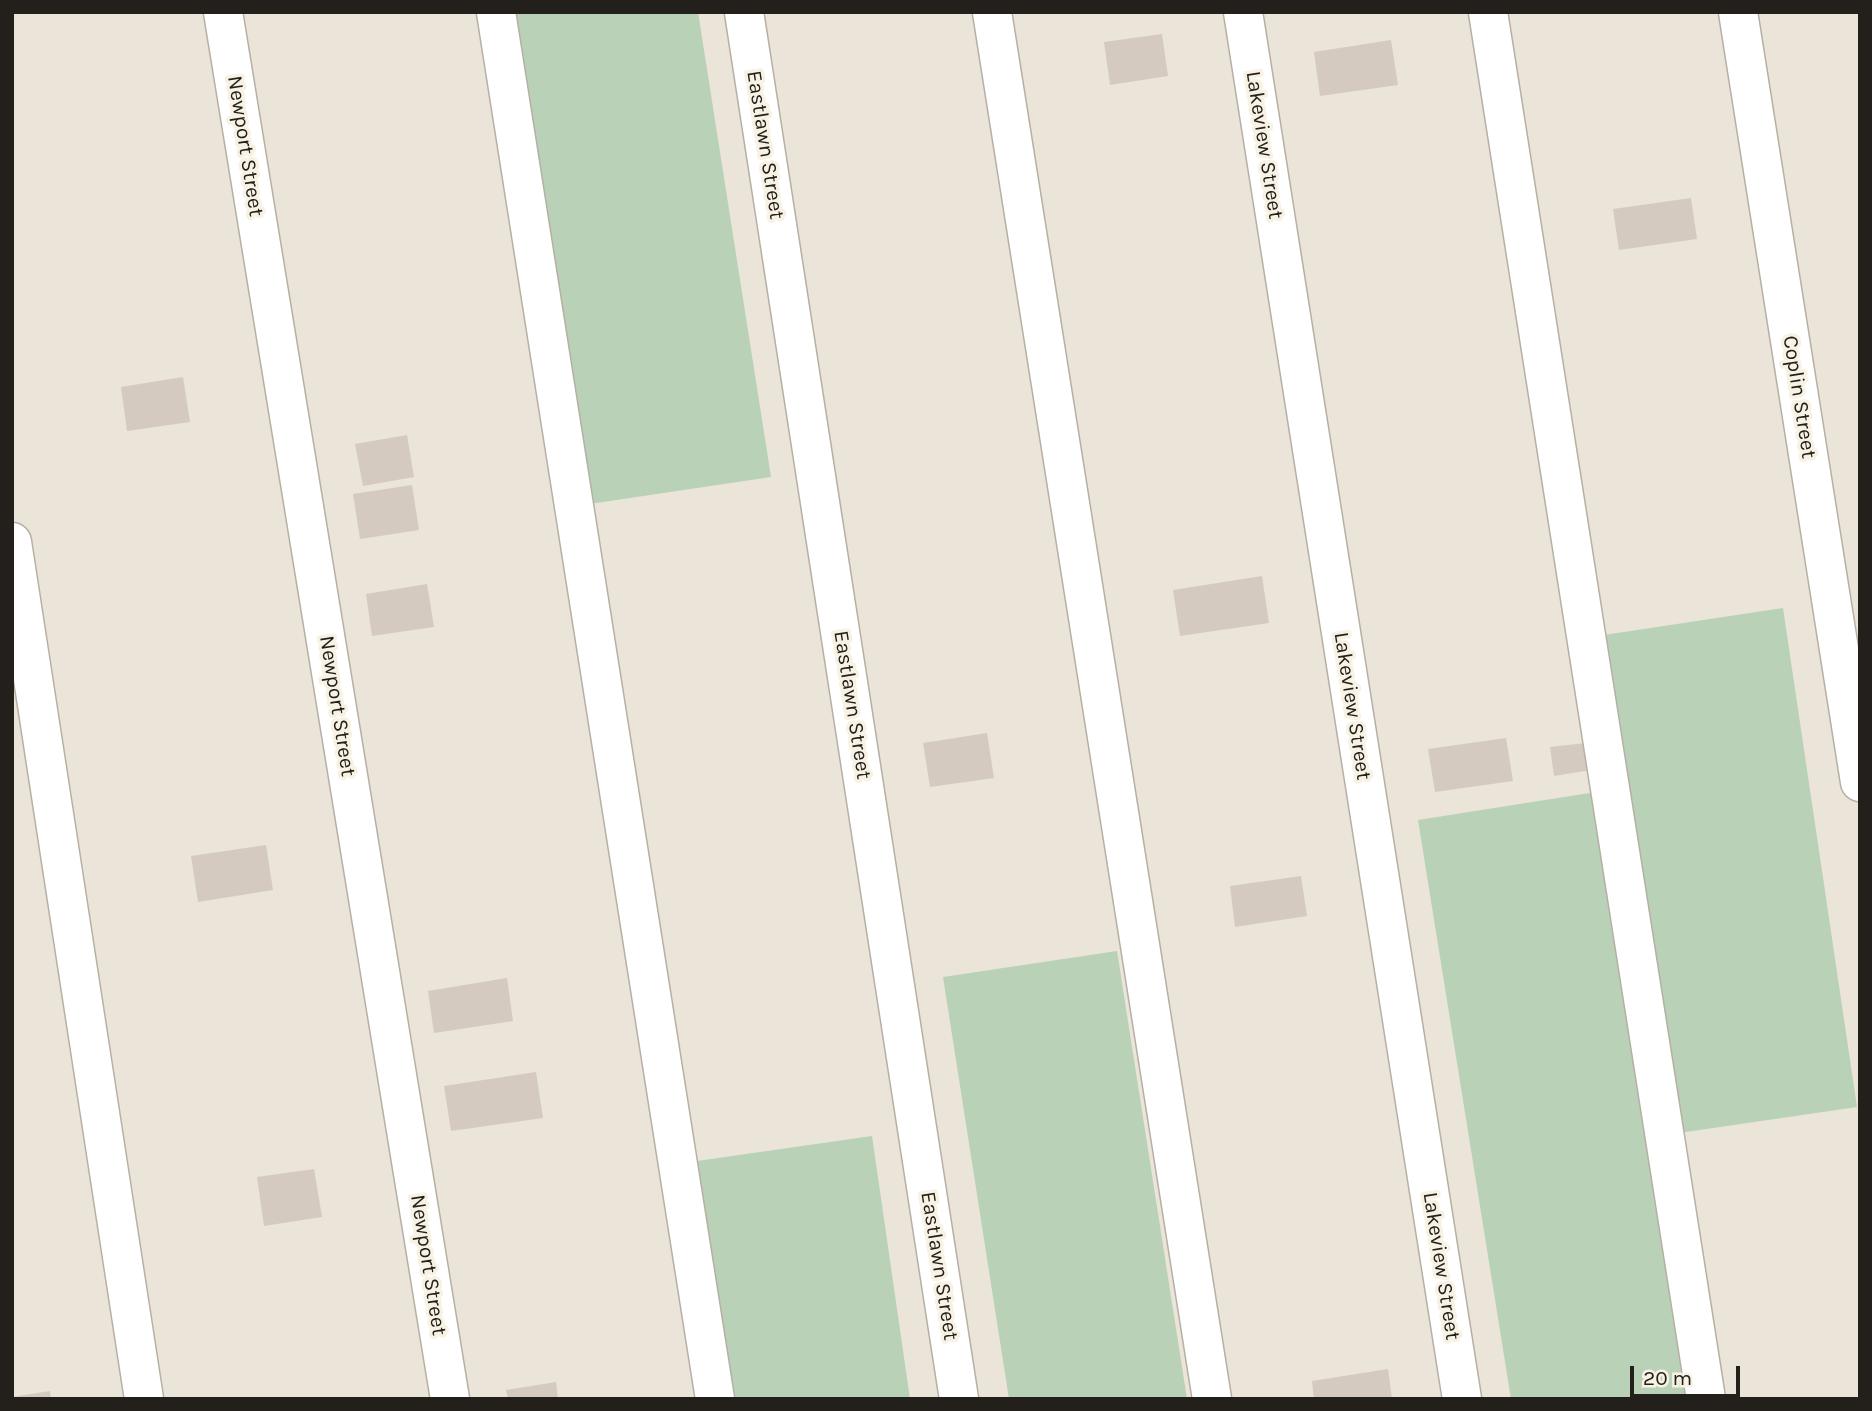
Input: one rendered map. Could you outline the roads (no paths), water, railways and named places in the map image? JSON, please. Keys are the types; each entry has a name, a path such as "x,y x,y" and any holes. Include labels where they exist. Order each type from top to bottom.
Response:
{"street":[{"name":"Newport Street","path":"223,12 450,1399"},
{"path":"496,12 715,1399"},
{"name":"Eastlawn Street","path":"744,12 959,1399"},
{"path":"992,12 1212,1399"},
{"name":"Lakeview Street","path":"1243,12 1462,1399"},
{"path":"1489,12 1706,1399"},
{"name":"Coplin Street","path":"1738,12 1860,782"},
{"path":"12,542 144,1399"}]}
